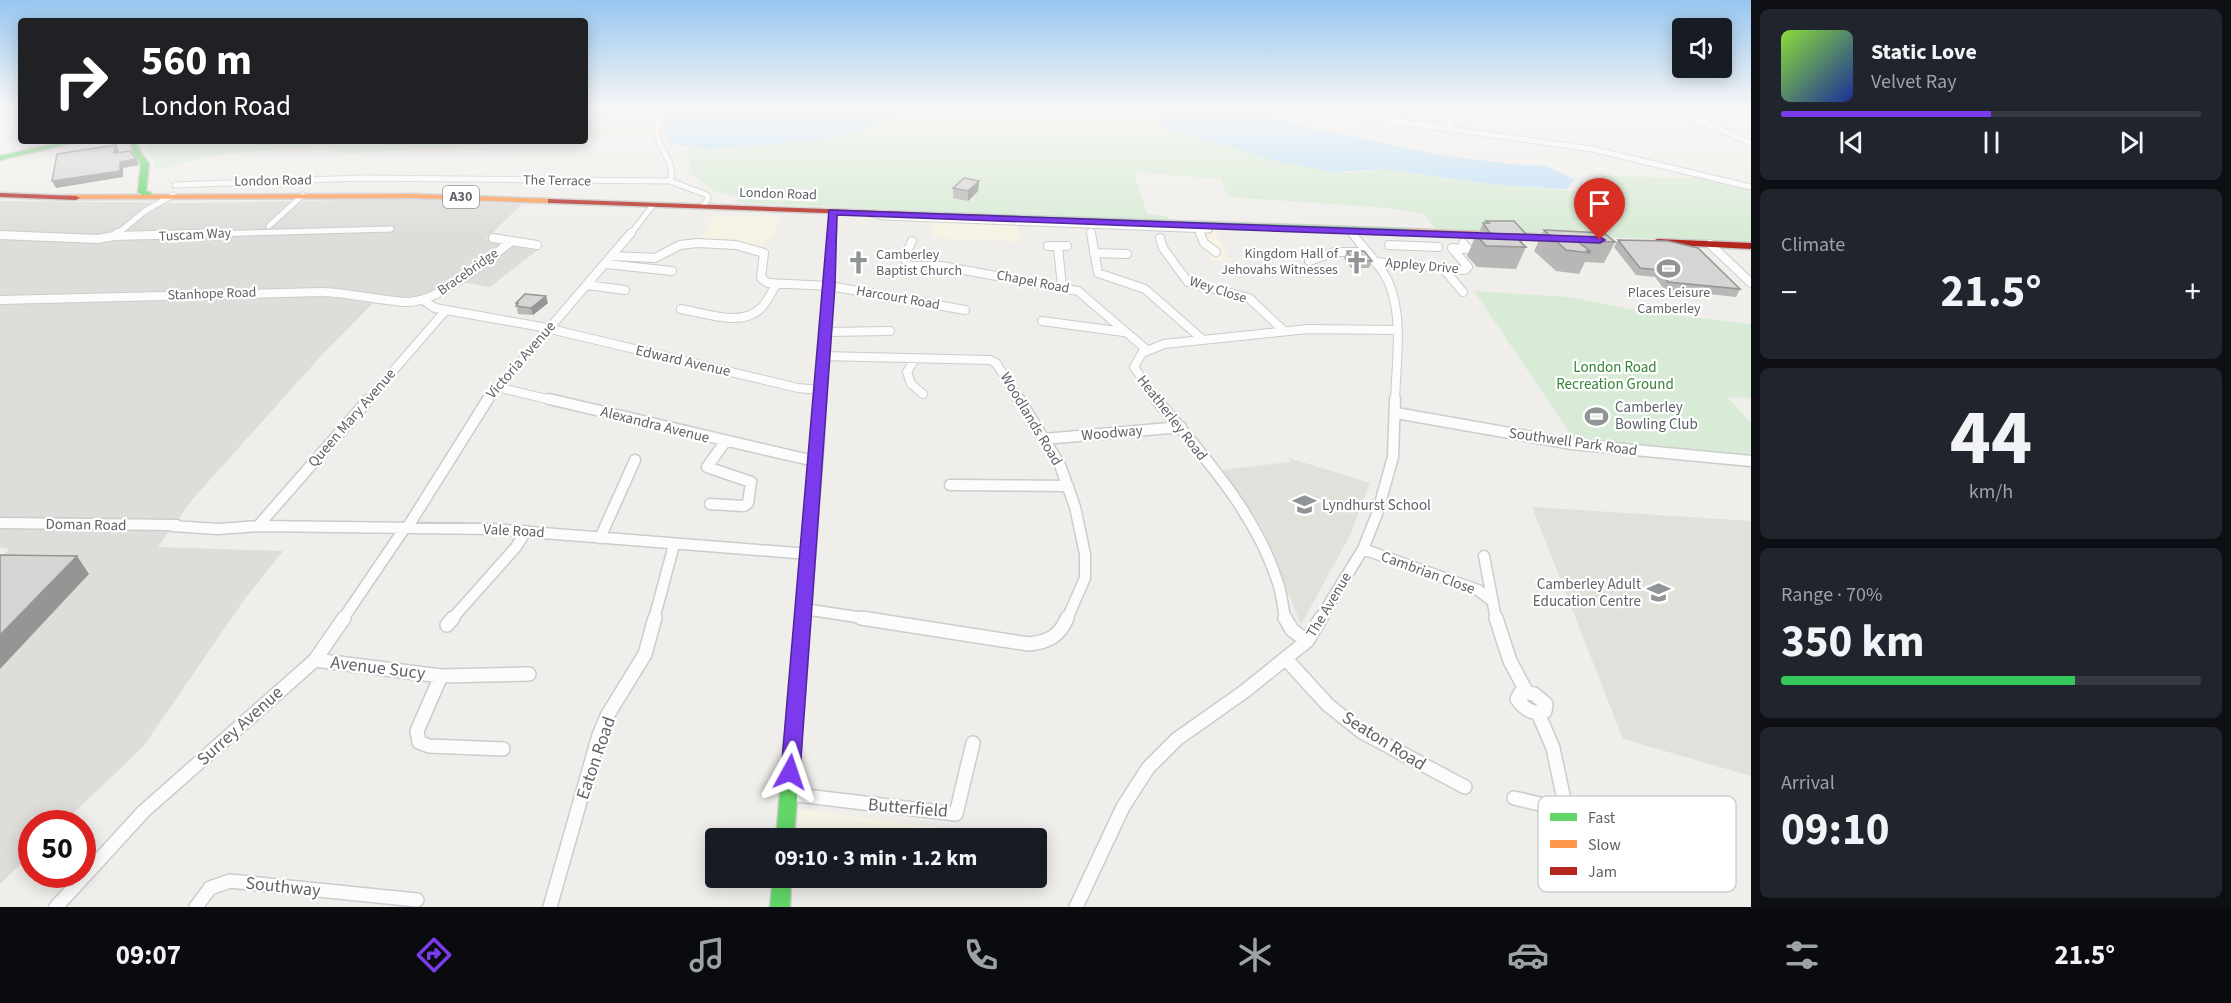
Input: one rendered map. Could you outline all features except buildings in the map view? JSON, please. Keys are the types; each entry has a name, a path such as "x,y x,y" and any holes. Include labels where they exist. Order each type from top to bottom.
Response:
{"main road":[{"path":"0,158 35,150"},
{"path":"137,150 146,162 161,193"},
{"name":"London Road","path":"0,195 125,197 161,193 199,196 413,196 1203,228 1567,238"},
{"path":"786,828 830,286 833,212"},
{"path":"1645,241 1751,246"},
{"path":"780,907 781,888"}],"street":[{"path":"662,150 672,173 670,181"},
{"path":"1598,150 1751,187"},
{"name":"The Terrace","path":"161,193 361,178 670,181 707,195 708,199 703,206"},
{"path":"145,211 161,193"},
{"path":"114,236 145,211 161,193"},
{"path":"268,226 303,195"},
{"name":"Victoria Avenue","path":"406,529 472,422 497,387 613,256 653,205"},
{"path":"1203,228 1204,243 1216,252"},
{"name":"Tuscam Way","path":"0,235 48,235 87,239 114,236 391,229"},
{"path":"1091,231 1098,273 1145,289 1202,339"},
{"name":"The Avenue","path":"1076,907 1123,807 1148,768 1205,717 1286,659 1307,641 1363,549 1377,514 1393,457 1397,330 1392,290 1375,262 1350,231"},
{"name":"Bracebridge","path":"493,238 537,245"},
{"name":"Wey Close","path":"1149,242 1161,240 1188,282 1249,298 1284,331"},
{"name":"Chapel Road","path":"912,241 904,258 907,269 935,265 971,268 1062,286 1085,295 1147,350"},
{"name":"Bracebridge","path":"423,300 431,298 511,242"},
{"path":"613,256 656,258 664,256 680,244 695,242 756,250 765,256 761,279 777,285 761,309 749,316 736,318 681,309"},
{"name":"Appley Drive","path":"1375,262 1419,264 1465,270 1468,267 1452,248 1468,249 1463,243"},
{"path":"1710,244 1751,283"},
{"path":"1389,245 1438,248"},
{"path":"1048,246 1066,246"},
{"path":"1408,246 1419,264"},
{"path":"1058,247 1062,286"},
{"path":"1309,261 1334,252 1367,252"},
{"path":"1094,253 1127,254"},
{"path":"606,264 672,271"},
{"path":"1442,267 1463,292"},
{"path":"587,285 625,290"},
{"name":"Harcourt Road","path":"777,285 830,286 965,310"},
{"name":"Stanhope Road","path":"0,300 322,292 353,293 405,302 423,300"},
{"path":"423,300 429,305 446,310 547,329"},
{"name":"Queen Mary Avenue","path":"254,526 446,310"},
{"path":"1042,321 1124,332"},
{"name":"Heatherley Road","path":"1307,641 1296,636 1287,626 1280,588 1262,543 1224,484 1135,371 1136,360 1147,350 1202,339 1284,331 1380,327 1397,330"},
{"name":"Edward Avenue","path":"547,329 798,388 820,390"},
{"path":"826,332 890,331"},
{"name":"Woodlands Road","path":"804,609 1029,644 1047,642 1063,628 1086,578 1085,554 1068,486 1060,465 994,361 823,356"},
{"path":"915,358 907,372 911,384 923,394"},
{"name":"Alexandra Avenue","path":"497,387 814,462"},
{"name":"Southwell Park Road","path":"1396,413 1593,447 1751,461"},
{"name":"Woodway","path":"1044,439 1181,427"},
{"path":"710,504 744,506 748,503 750,495 751,482 710,470 707,467 725,441"},
{"path":"600,538 635,460"},
{"path":"950,485 1068,486"},
{"name":"Doman Road","path":"0,523 221,526"},
{"name":"Vale Road","path":"221,526 526,531 674,545 808,554"},
{"name":"Surrey Avenue","path":"56,907 144,811 315,660 406,529"},
{"path":"447,625 516,547 526,531"},
{"name":"Eaton Road","path":"550,907 599,735 645,654 674,545"},
{"name":"Cambrian Close","path":"1363,549 1478,590 1491,600"},
{"name":"Cambrian Close","path":"1484,556 1491,600 1514,674 1526,691 1518,693 1517,699 1524,707 1538,713 1553,740 1556,773 1562,796"},
{"name":"Seaton Road","path":"1286,659 1328,705 1362,732 1465,787"},
{"name":"Avenue Sucy","path":"315,660 441,676 529,674"},
{"name":"Avenue Sucy","path":"441,676 417,731 419,742 429,746 503,749"},
{"name":"Butterfield","path":"789,794 956,814 973,743"},
{"path":"1514,798 1538,803"},
{"name":"Southway","path":"196,907 210,888 230,881 417,900"}],"shaded area":[{"path":"399,199 522,204 486,239 539,249 490,287 461,282 432,302 407,306 375,301 320,357 191,501 158,547 283,551 244,600 143,747 77,810 18,810 18,867 0,884 0,559 9,549 0,547 0,201 189,203"},
{"path":"716,215 781,217 772,239 765,239 762,248 699,240"},
{"path":"931,220 1017,223 1021,242 933,238"},
{"path":"1198,231 1216,232 1230,262 1211,261"},
{"name":"Lyndhurst School","path":"1289,458 1370,483 1350,535 1301,625 1262,527 1222,470 1290,462"},
{"name":"Camberley Adult Education Centre","path":"1532,507 1751,521 1751,776 1623,739"},
{"path":"800,809 940,828 797,828"}],"green space":[{"path":"148,150 268,150 215,155 157,170"},
{"path":"336,150 398,150 341,154"},
{"path":"688,150 1246,150 1317,169 1351,173 1384,169 1498,185 1592,192 1602,176 1717,179 1751,189 1751,242 1438,232 1424,214 1389,208 1228,197 1221,179 1134,172 1147,214 1167,216 1170,221 736,203 738,197 713,191 690,172"},
{"name":"London Road Recreation Ground","path":"1474,291 1570,297 1639,311 1751,324 1751,398 1727,397 1751,423 1751,457 1652,449 1574,439"}],"water":[{"path":"1241,150 1418,150 1519,165 1544,165 1575,180 1567,189 1498,185 1384,169 1335,172 1278,161"}],"traffic: fast":[{"path":"0,158 35,150"},
{"path":"136,150 145,164 142,192 148,195"},
{"path":"910,214 1406,232"},
{"path":"786,828 817,451"},
{"path":"780,907 781,888"}],"traffic: slow":[{"path":"67,197 413,196 551,201"},
{"path":"817,451 833,212"},
{"path":"1406,232 1557,238"}],"traffic: jam":[{"path":"0,195 76,198"},
{"path":"551,201 910,214"},
{"path":"1657,242 1751,246"}],"place":[{"name":"Kingdom Hall of Jehovahs Witnesses","path":"1356,262"},
{"name":"Camberley Baptist Church","path":"858,263"},
{"name":"Places Leisure Camberley","path":"1669,269"},
{"name":"Camberley Bowling Club","path":"1597,416"},
{"name":"Lyndhurst School","path":"1304,505"},
{"name":"Camberley Adult Education Centre","path":"1659,593"}],"route":[{"path":"790,772 821,373 830,286 833,212 1600,240"}]}
